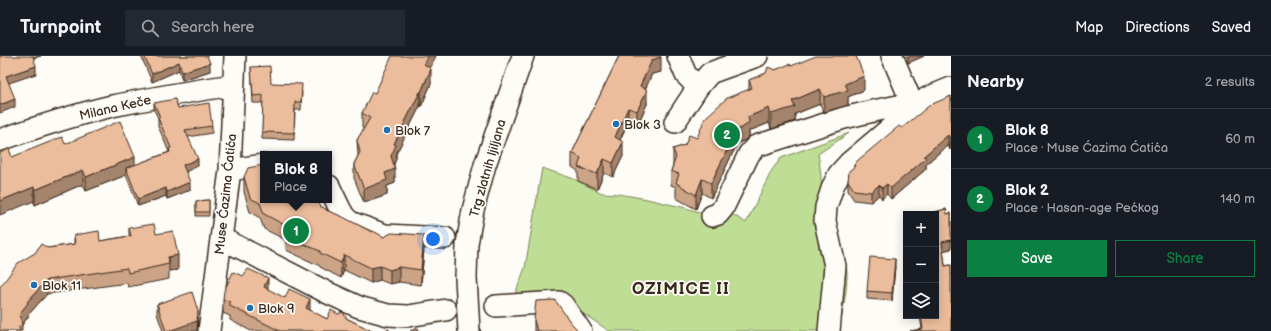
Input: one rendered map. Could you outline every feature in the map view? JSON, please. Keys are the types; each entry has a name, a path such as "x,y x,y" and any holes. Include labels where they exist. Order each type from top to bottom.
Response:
{"street":[{"name":"Muse Ćazima Ćatića","path":"209,331 230,170 235,56"},
{"name":"Trg zlatnih ljiljana","path":"469,331 466,278 467,244 472,210 484,165 523,56"},
{"path":"678,56 686,75 698,88"},
{"path":"675,122 710,73 757,56"},
{"path":"892,56 914,108"},
{"name":"Milana Keče","path":"0,140 85,113 170,95 233,85"},
{"path":"829,331 836,266 825,221 826,207 839,174 849,163 927,98 951,88"},
{"path":"712,216 718,214 723,208 748,154 756,146 844,118 873,111 898,106 914,108"},
{"path":"230,170 260,165"},
{"path":"332,193 340,210 350,222 385,235 444,238"},
{"path":"221,238 328,293 359,307 388,315 408,316 446,310"},
{"path":"496,306 559,302 563,305 581,331"}],"green space":[{"path":"849,133 818,154 827,221 843,255 847,268 847,285 839,331 609,331 587,316 563,305 515,305 515,294 525,268 542,168 574,179 602,193 619,194 647,199 712,216 723,208 746,223 772,170 781,158"}],"building":[{"path":"0,56 33,56 36,66 6,76 15,99 0,105"},
{"path":"144,56 207,56 210,63 182,72 179,62 152,74"},
{"name":"Blok 7","path":"392,56 428,56 424,64 431,69 421,92 394,144 396,145 391,156 395,169 385,173 387,180 364,189 354,164 360,152 357,140 370,118 362,113 372,92 375,93"},
{"name":"Blok 3","path":"619,56 661,57 652,60 640,86 647,90 637,111 628,108 615,137 623,142 613,163 604,159 597,174 578,167 581,158 572,153"},
{"path":"816,56 856,56 864,76 845,84 848,90 824,97 820,89 792,101 795,107 771,114 769,108 748,117 749,122 737,130 711,183 702,179 696,195 676,183 679,174 671,171 676,157 673,149 685,145 689,135 697,138 705,118 727,98 752,88 749,80 766,73 768,67 775,70 790,64 791,66"},
{"path":"270,66 271,83 302,84 301,102 295,102 294,133 262,132 263,95 253,96 251,67"},
{"path":"951,96 951,139 948,135 924,156 926,158 891,188 887,184 882,188 879,185 871,192 854,190 848,181 849,171 855,166 854,165 857,161 899,126 902,128 930,105"},
{"path":"175,99 178,108 209,103 212,126 185,130 198,159 183,165 190,182 167,192 166,188 138,199 126,168 170,152 169,149 171,148 158,118 160,117 154,103"},
{"path":"120,121 135,157 86,177 83,170 35,190 34,187 0,201 0,153 9,149 12,157 62,137 65,144"},
{"path":"260,166 260,203 250,198 244,177 248,168"},
{"path":"209,200 209,212 196,212 196,201"},
{"path":"260,203 319,203 320,206 326,210 384,237 391,233 424,235 421,270 399,267 390,270 380,266 371,268 344,255 341,263 320,253 320,251 286,236 290,228 264,214"},
{"path":"946,209 947,214 951,213 951,240 942,242 945,266 951,265 951,331 910,331 923,329 921,319 939,319 938,211"},
{"name":"Blok 11","path":"154,224 156,234 173,231 178,255 168,257 169,264 128,273 127,268 47,280 27,302 28,303 20,313 22,326 19,327 20,331 0,331 0,287 18,263 35,253 41,244 48,248 75,244 74,235 99,231 100,241 131,236 129,228"},
{"path":"870,257 895,259 892,293 867,291"},
{"path":"248,269 268,278 264,287 285,298 289,289 310,299 306,308 327,319 331,310 338,314 343,312 346,318 372,331 280,331 230,306 230,302 223,299 224,291 233,272 243,276"},
{"path":"192,292 198,311 197,321 166,331 157,304"},
{"path":"555,300 577,331 537,331 534,320 536,301"},
{"path":"418,328 419,331 410,331"}],"place":[{"name":"Blok 3","path":"616,124"},
{"name":"Blok 7","path":"387,130"},
{"name":"Blok 2","path":"727,135"},
{"name":"Blok 8","path":"296,231"},
{"name":"Blok 11","path":"34,285"},
{"name":"Blok 9","path":"250,308"}],"district":[{"name":"OZIMICE II","path":"681,288"}]}
